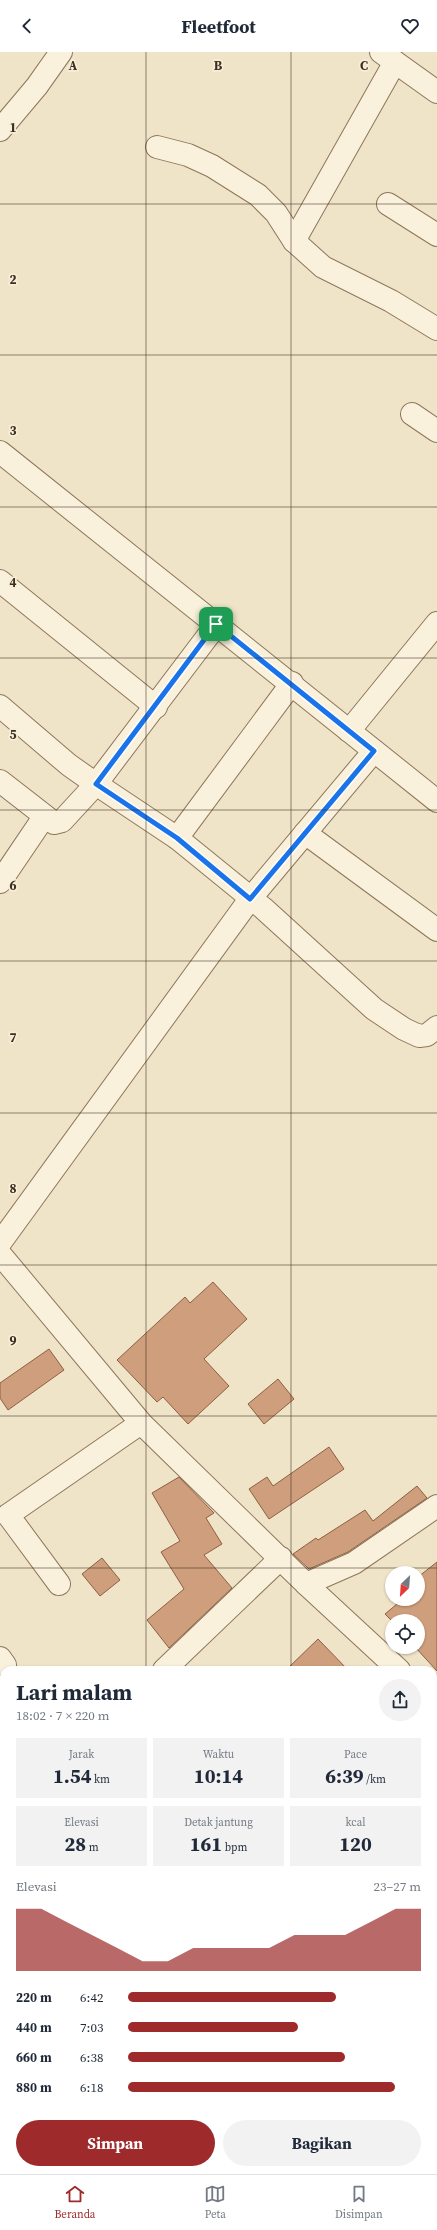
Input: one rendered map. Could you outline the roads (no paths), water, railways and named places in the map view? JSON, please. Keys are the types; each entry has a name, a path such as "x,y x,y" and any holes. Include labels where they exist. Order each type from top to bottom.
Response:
{"street":[{"path":"0,130 37,86 61,52"},
{"path":"294,241 388,57 437,92"},
{"path":"157,147 188,155 212,166 258,195 276,213 294,241 323,267 404,308 437,329"},
{"path":"388,204 437,235"},
{"path":"412,414 437,431"},
{"path":"0,452 292,683 349,731 437,801"},
{"path":"0,581 156,707"},
{"path":"349,731 437,623"},
{"path":"0,781 44,817 54,823 62,821 96,784 156,707 216,624"},
{"path":"177,838 292,683"},
{"path":"0,706 69,765 177,838 250,899 263,908 374,1009 404,1030 419,1036 427,1035 437,1027"},
{"path":"0,1243 250,899 374,751"},
{"path":"0,882 44,817"},
{"path":"305,833 437,930"},
{"path":"0,1254 141,1423 306,1584 395,1666"},
{"path":"59,1584 4,1512 141,1423"},
{"path":"306,1584 354,1563 437,1506"},
{"path":"168,1666 281,1558"}]}
